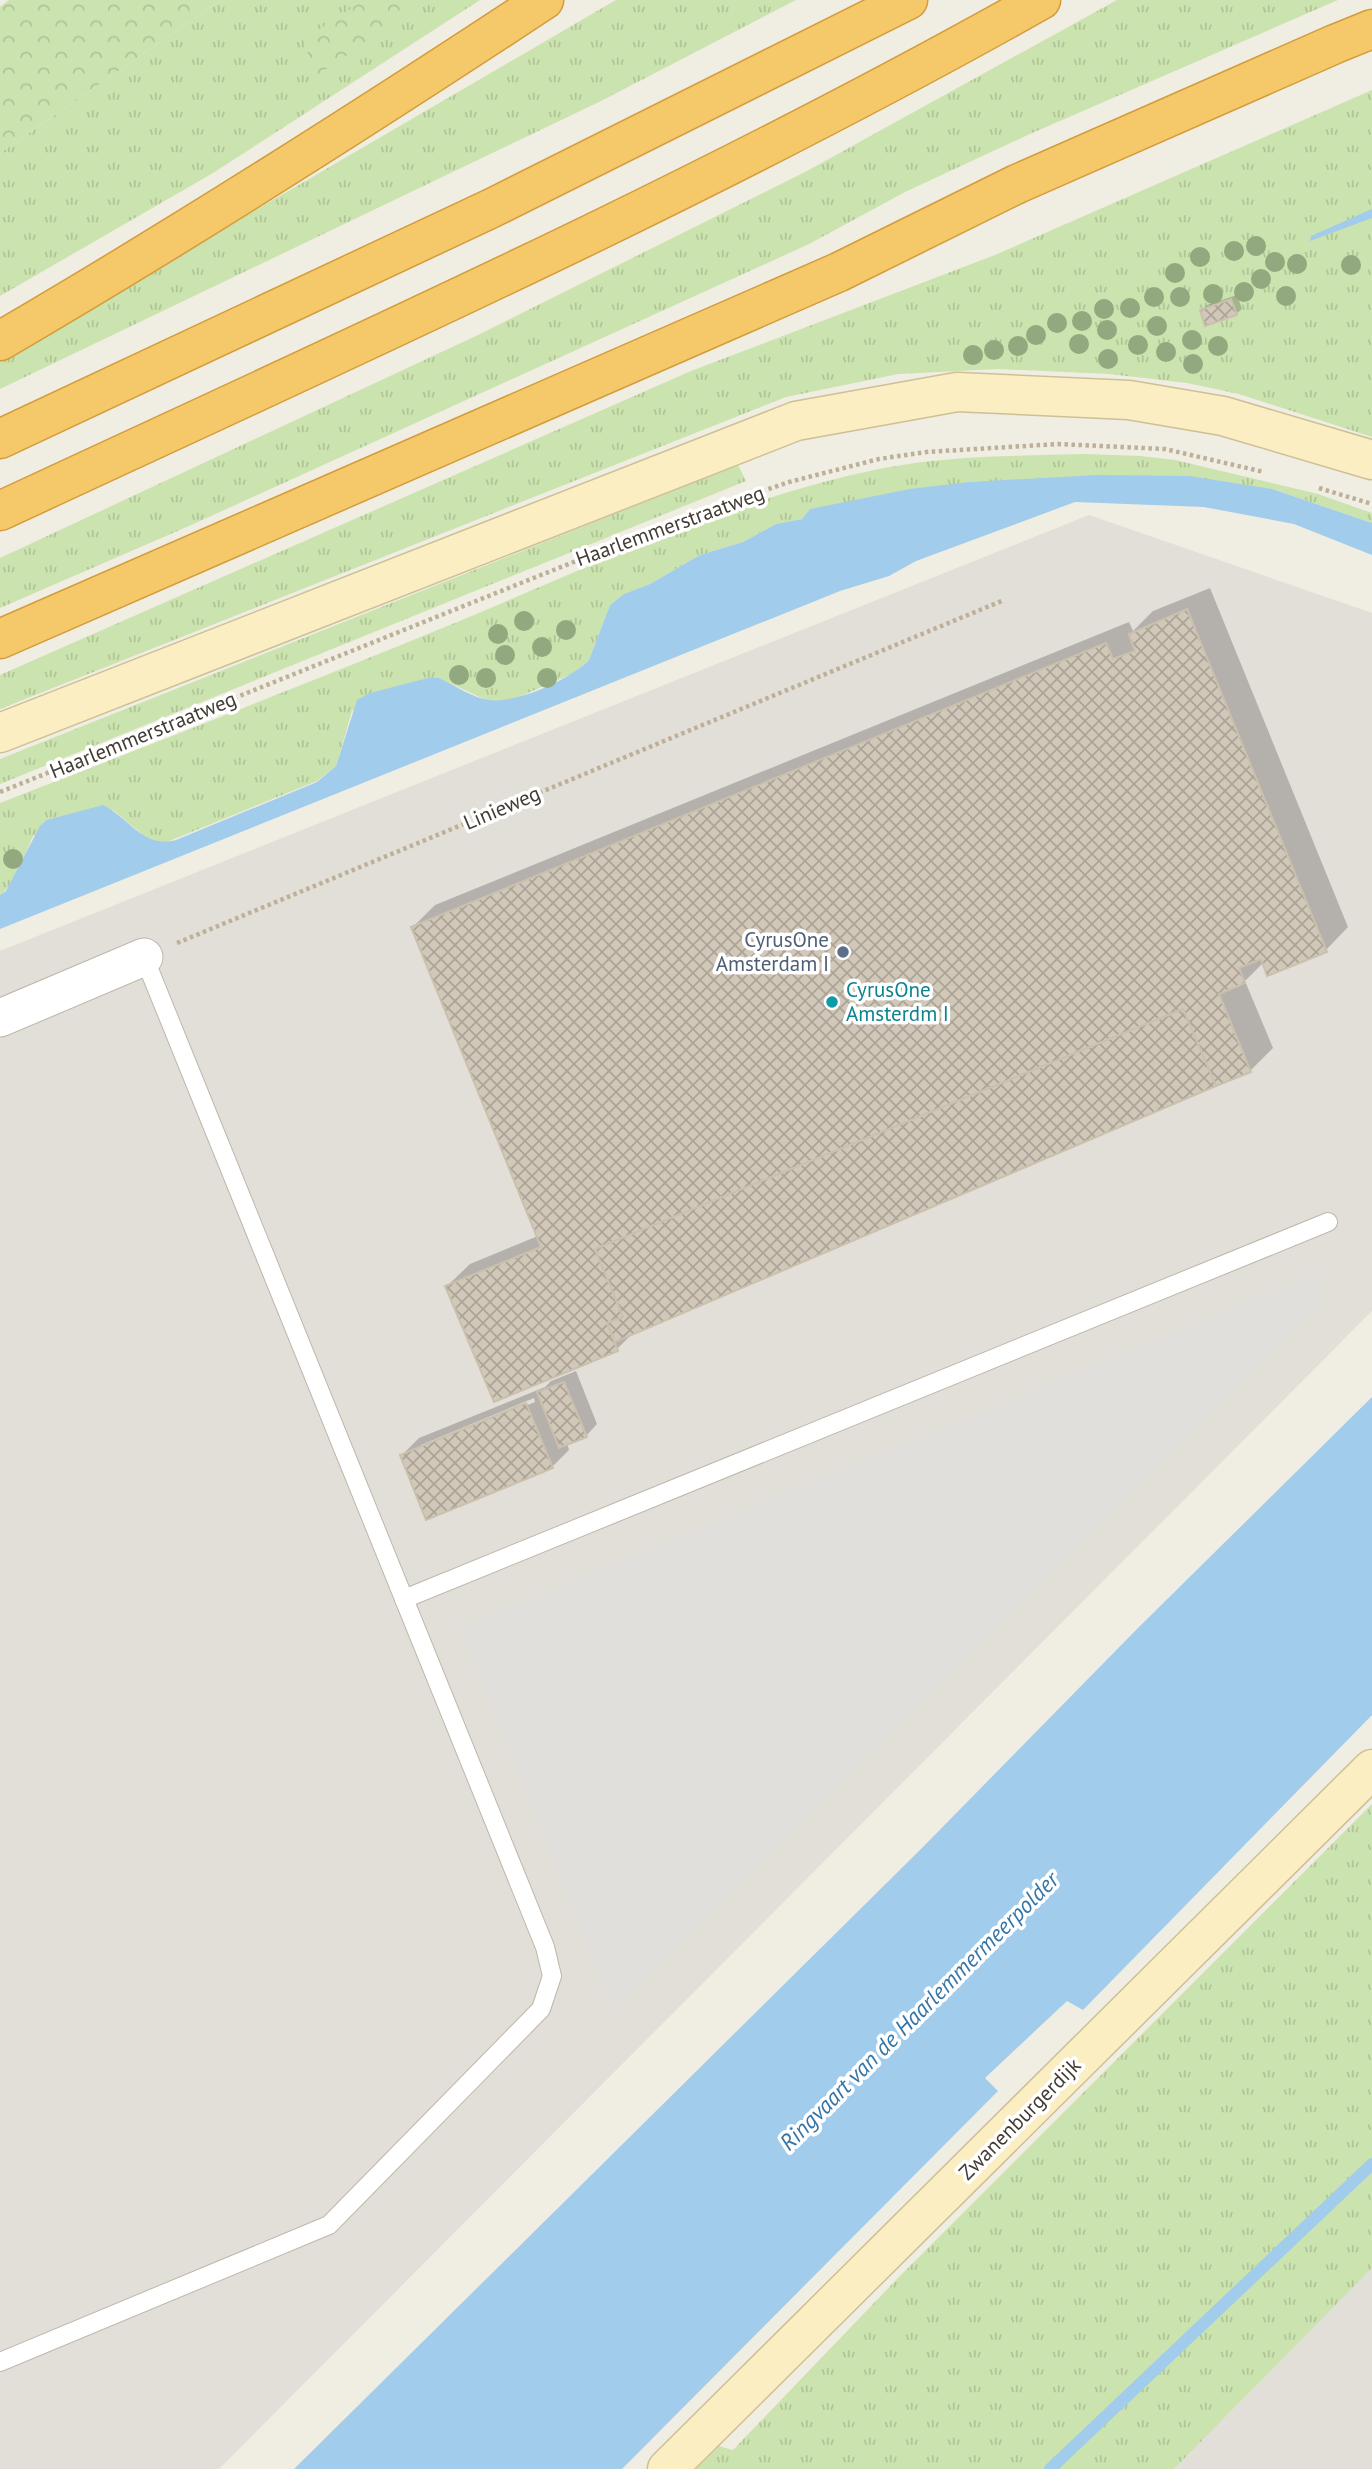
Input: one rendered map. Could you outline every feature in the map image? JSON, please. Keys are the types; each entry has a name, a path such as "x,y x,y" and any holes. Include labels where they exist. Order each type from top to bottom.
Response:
{"highway":[{"path":"0,341 323,145 544,0"},
{"path":"0,439 492,208 908,0"},
{"path":"0,511 448,302 705,178 922,67 1041,0"},
{"path":"0,639 839,272 1017,184 1372,29"}],"main road":[{"path":"0,733 796,421 957,392 1129,400 1223,416 1372,460"},
{"name":"Zwanenburgerdijk","path":"667,2469 1372,1769"}],"street":[{"path":"0,1018 144,957"}],"lane":[{"path":"0,2361 329,2225 541,2009 552,1976 545,1947 144,957"},
{"path":"404,1599 1328,1222"}],"path":[{"name":"Haarlemmerstraatweg","path":"0,792 682,519 789,482 879,459 979,448 1071,445 1165,449 1276,476"},
{"path":"1312,486 1372,504"},
{"name":"Linieweg","path":"144,957 1004,600"}],"shaded area":[{"path":"1089,515 1372,613 1372,1311 219,2469 0,2469 0,951"},
{"path":"1314,1275 1324,1300 614,2009 460,1628"},
{"path":"1372,2268 1372,2469 1174,2469"}],"green space":[{"path":"9,0 221,0 0,153 0,7"},
{"path":"221,0 480,0 213,173 0,296 0,153"},
{"path":"364,0 429,0 316,76 303,40"},
{"path":"616,0 796,0 601,101 0,389 0,359"},
{"path":"1117,0 1338,0 1030,134 905,192 809,244 189,526 0,608 0,558 478,335 807,171"},
{"path":"1372,90 1372,437 1239,394 1187,383 1109,374 998,369 898,374 786,397 0,709 0,675 691,371 995,255"},
{"path":"1086,454 1175,460 1318,494 1372,513 1372,523 1272,489 1031,480 969,482 810,509 802,519 776,524 743,542 700,555 650,584 624,594 610,605 589,660 574,673 512,700 500,701 486,700 432,677 352,711 336,766 317,781 162,844 150,841 113,810 33,836 15,877 0,895 0,803 347,667 667,534 772,497 905,464 982,457"},
{"path":"738,465 746,481 0,784 0,759"},
{"path":"1372,1804 1372,2268 1174,2469 696,2469 719,2446 733,2450 897,2279"}],"water":[{"path":"1372,209 1372,218 1310,241 1311,236"},
{"path":"1097,475 1189,476 1272,489 1372,523 1372,555 1294,524 1204,507 1075,502 916,561 889,576 840,591 0,929 0,895 6,891 40,826 47,820 103,805 146,837 165,842 176,840 317,782 336,766 357,700 370,693 432,677 489,700 513,698 542,689 570,675 589,660 610,605 624,594 650,584 700,555 743,542 776,524 802,519 810,509 910,489 969,482"},
{"name":"Ringvaart van de Haarlemmermeerpolder","path":"1372,1397 1372,1715 1083,2010 1067,2001 985,2078 998,2091 622,2469 294,2469 922,1848 1137,1629"}],"building":[{"path":"1231,299 1237,315 1205,326 1200,310"},
{"name":"CyrusOne Amsterdm I","path":"1187,609 1327,952 1267,976 1261,959 1239,968 1245,983 1219,994 1251,1072 1216,1086 1183,1009 595,1249 623,1317 607,1323 618,1351 494,1402 445,1286 541,1247 411,927 1106,643 1113,659 1135,651 1129,634"},
{"path":"1183,1009 1216,1086 615,1342 607,1323 623,1317 595,1249"},
{"path":"564,1382 587,1437 559,1448 537,1392"},
{"path":"526,1403 553,1468 426,1520 400,1455"}],"waterway":[{"path":"1050,2469 1372,2164"}],"place":[{"name":"CyrusOne Amsterdam I","path":"843,952"},
{"name":"CyrusOne Amsterdm I","path":"832,1002"}]}
